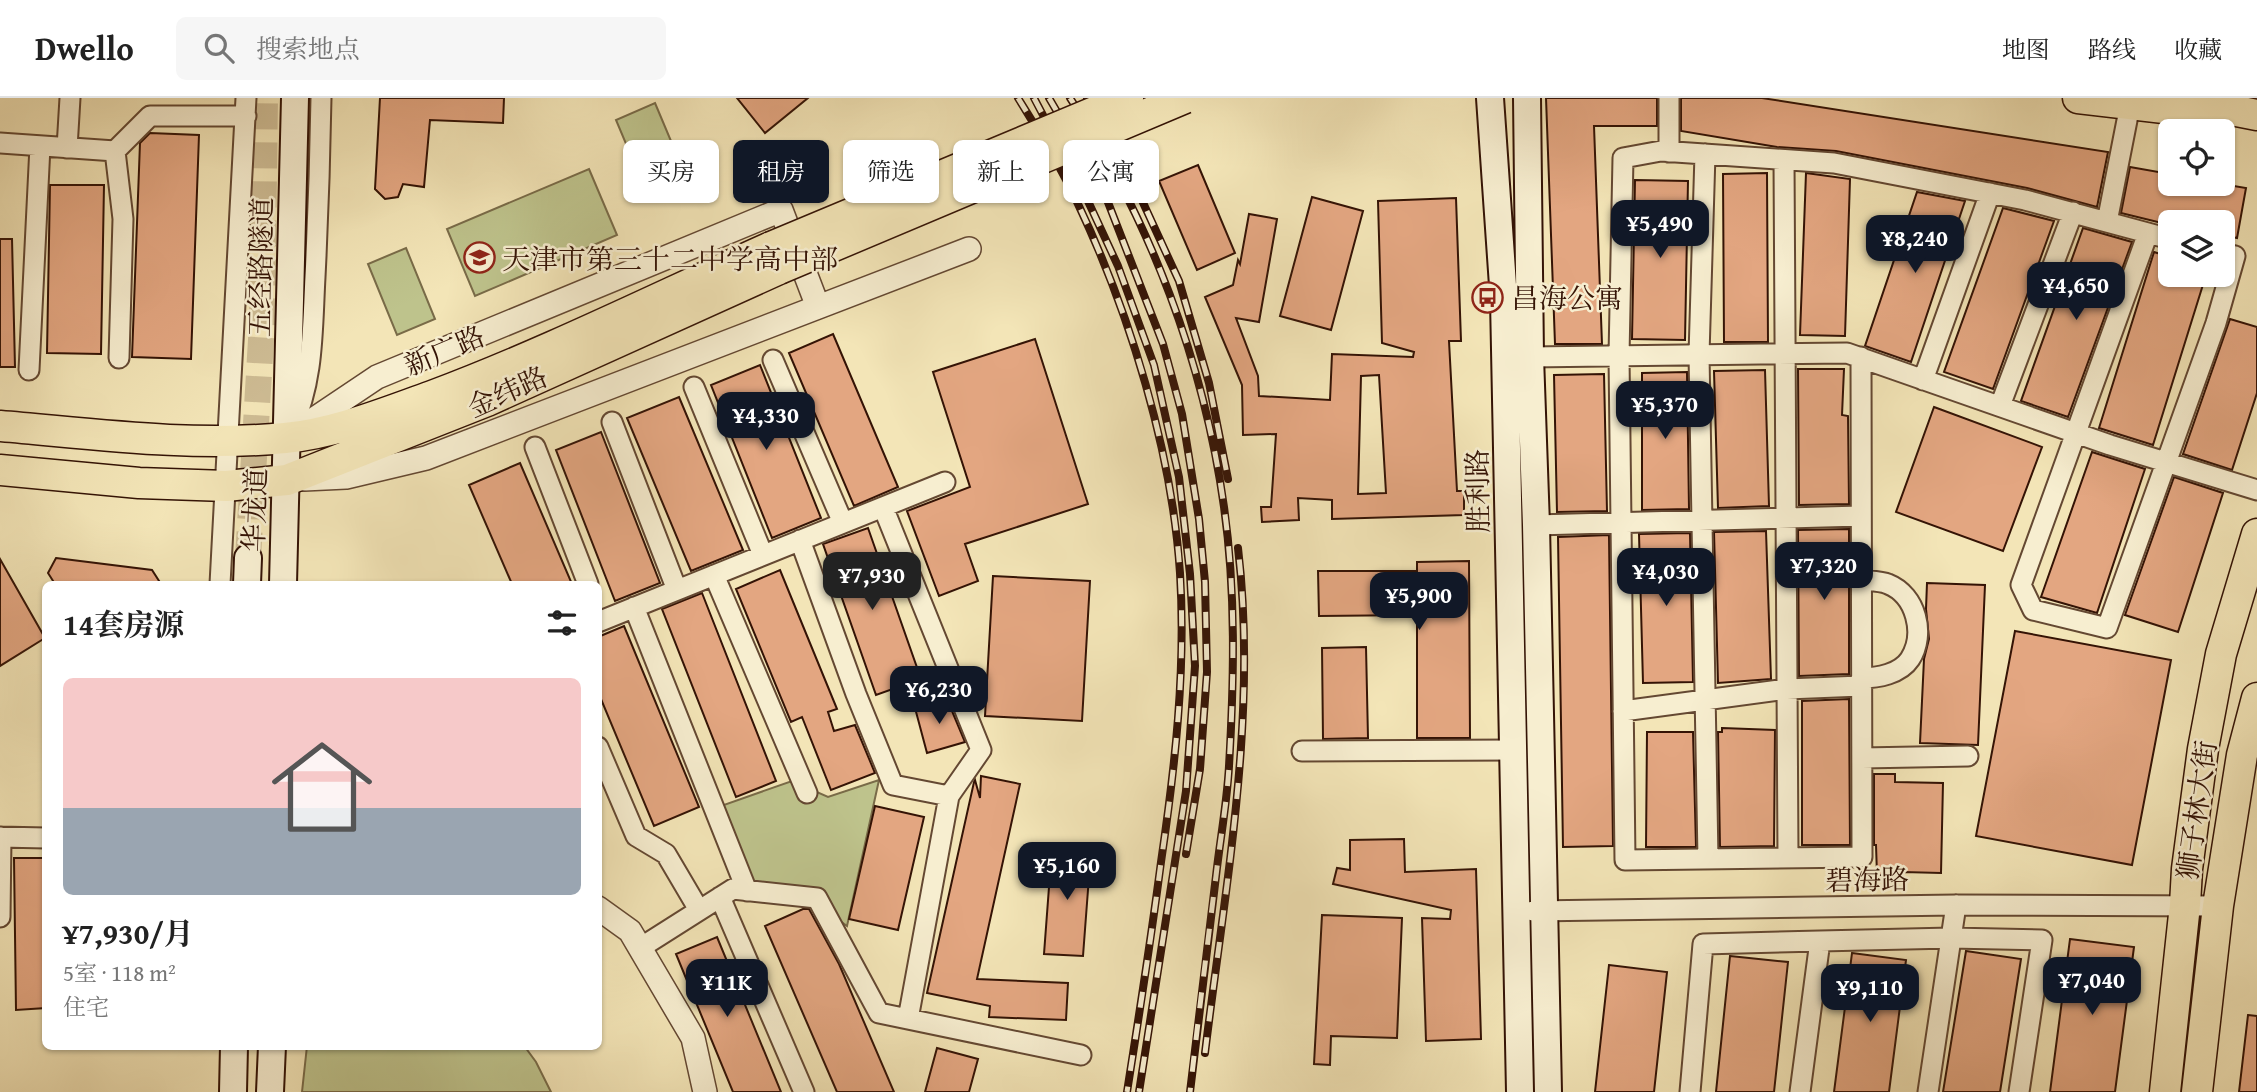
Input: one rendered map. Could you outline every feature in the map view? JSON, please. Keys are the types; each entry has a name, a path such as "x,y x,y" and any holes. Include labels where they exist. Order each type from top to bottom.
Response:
{"main road":[{"name":"五经路隧道","path":"287,438 295,98"},
{"path":"775,258 1128,98"},
{"path":"775,258 1185,98"},
{"name":"胜利路","path":"1490,98 1504,300 1514,750 1548,1092"},
{"name":"胜利路","path":"1520,1092 1530,911 1536,525 1527,98"},
{"path":"2078,98 2164,108 2214,107"},
{"path":"2175,98 2257,115"},
{"name":"金纬路","path":"287,438 370,418 481,377 775,258"},
{"name":"金纬路","path":"226,486 287,480 487,401 775,258"},
{"path":"0,426 160,440 228,442 287,438"},
{"name":"华龙道","path":"283,581 287,438"},
{"path":"0,470 139,483 226,486"},
{"name":"狮子林大街","path":"2164,1084 2185,905 2186,869 2203,749 2221,654 2257,534"},
{"name":"狮子林大街","path":"2200,1086 2218,906 2242,755 2257,698"},
{"path":"233,1085 234,1050"},
{"path":"270,1092 272,1050"}],"street":[{"path":"67,148 70,98"},
{"path":"287,438 302,405 309,373 317,240 321,98"},
{"path":"1669,98 1669,152"},
{"path":"2107,222 2130,105"},
{"path":"115,152 150,116 246,107 220,581"},
{"path":"0,143 115,152"},
{"path":"29,370 40,146"},
{"path":"1861,357 1862,857 1625,860 1619,356 1623,158 1661,151 1834,163 1990,193 2158,236"},
{"path":"115,152 124,219 119,358"},
{"path":"1705,154 1699,355 1708,859"},
{"path":"1784,160 1788,858"},
{"path":"1923,380 1990,193"},
{"name":"新广路","path":"287,438 377,377 781,209 818,307"},
{"path":"2000,406 2073,212"},
{"path":"2148,233 2021,585 2033,610 2107,628 2216,323 2226,287"},
{"path":"287,480 346,477 426,458 969,248"},
{"path":"1531,357 1847,353 2077,433 2257,489"},
{"path":"773,360 844,523"},
{"path":"694,387 763,555"},
{"path":"612,422 677,590"},
{"path":"535,447 587,581"},
{"path":"602,617 634,607 945,482"},
{"path":"883,507 981,750 949,796 908,1019"},
{"path":"1536,525 1861,516"},
{"path":"800,540 856,694 893,785 949,796"},
{"path":"714,575 807,793"},
{"path":"1623,710 1787,688 1861,682 1891,674 1910,659 1917,639 1917,617 1907,597 1888,584 1861,580"},
{"path":"634,607 747,891"},
{"path":"1302,751 1514,750"},
{"path":"602,756 636,836 666,855 699,911"},
{"path":"1861,758 1968,756"},
{"path":"0,917 1,837 42,838"},
{"path":"640,948 733,889 817,898 879,1013 1081,1055"},
{"path":"720,897 804,1092"},
{"path":"1928,1092 1956,905"},
{"name":"碧海路","path":"1530,911 1956,905 2218,906"},
{"path":"602,911 630,931 693,1038 705,1092"},
{"path":"1690,1092 1703,944 1951,938 2042,940 2019,1092"},
{"path":"1800,1092 1820,941"},
{"path":"223,1050 233,1085"}],"green space":[{"path":"655,103 671,140 624,140 616,120"},
{"path":"589,169 617,235 475,296 447,229"},
{"path":"406,248 435,319 397,335 368,264"},
{"path":"879,780 847,926 806,896 749,888 718,807 792,781 828,797"},
{"path":"307,1050 527,1050 551,1092 302,1092"}],"building":[{"path":"380,98 504,98 503,123 430,120 424,187 403,184 398,197 385,199 375,189"},
{"path":"737,98 808,98 765,133"},
{"path":"1546,98 1657,98 1657,126 1594,126 1602,344 1555,344"},
{"path":"1681,98 1762,98 2108,152 2097,207 2027,188 1836,151 1777,147 1681,131"},
{"path":"150,133 199,135 191,359 132,357 140,143"},
{"path":"1198,165 1235,253 1197,270 1159,181"},
{"path":"2130,167 2158,172 2158,196 2235,196 2235,186 2246,188 2237,238 2235,210 2158,210 2158,222 2121,213"},
{"path":"1767,173 1768,342 1724,342 1723,174"},
{"path":"1806,173 1850,179 1845,336 1800,335"},
{"path":"1635,180 1688,181 1685,340 1632,339"},
{"path":"50,185 104,185 101,354 47,353"},
{"path":"1917,192 1965,201 1911,362 1865,346"},
{"path":"1312,197 1363,211 1331,330 1280,316"},
{"path":"1456,198 1461,341 1449,341 1457,491 1464,491 1464,515 1332,519 1332,500 1298,498 1299,520 1262,522 1261,507 1271,507 1276,434 1243,435 1242,385 1205,297 1233,285 1238,260 1240,264 1249,214 1277,219 1259,322 1236,318 1258,376 1259,396 1330,400 1332,354 1413,357 1414,352 1382,343 1378,201","holes":["1379,375 1386,493 1358,494 1361,376"]},
{"path":"2003,208 2054,221 1993,389 1944,372"},
{"path":"2083,228 2132,242 2068,417 2021,401"},
{"path":"0,239 12,239 15,367 0,367"},
{"path":"2154,252 2158,253 2158,287 2202,287 2153,445 2099,428"},
{"path":"2230,319 2257,327 2257,393 2232,470 2183,454"},
{"path":"833,334 898,487 854,506 789,353"},
{"path":"1035,339 1088,504 965,544 978,581 939,596 907,511 970,487 933,372"},
{"path":"760,365 821,518 772,538 711,385"},
{"path":"1798,369 1844,369 1842,415 1848,416 1849,504 1799,505"},
{"path":"1765,370 1769,506 1718,508 1714,371"},
{"path":"1687,372 1689,509 1642,510 1642,373"},
{"path":"1604,374 1607,511 1557,512 1554,375"},
{"path":"679,397 743,550 691,571 627,418"},
{"path":"1934,407 2042,447 2003,551 1896,512"},
{"path":"601,432 660,583 615,601 556,450"},
{"path":"2092,452 2145,469 2097,613 2041,597"},
{"path":"520,463 571,581 511,581 469,485"},
{"path":"2174,477 2223,493 2178,632 2125,615"},
{"path":"868,528 921,679 876,695 823,544"},
{"path":"1849,529 1849,674 1799,676 1798,530"},
{"path":"1766,531 1771,679 1718,683 1714,532"},
{"path":"1690,533 1693,682 1643,683 1639,534"},
{"path":"1609,535 1613,846 1563,847 1558,537"},
{"path":"56,558 152,570 159,581 53,581 48,573"},
{"path":"0,559 42,633 42,640 0,666"},
{"path":"1469,561 1470,738 1417,738 1417,615 1319,616 1318,571 1417,571 1417,562"},
{"path":"780,570 837,709 828,712 834,731 855,725 875,773 831,790 802,717 791,722 736,589"},
{"path":"993,576 1090,581 1082,721 985,716"},
{"path":"1927,583 1985,585 1978,745 1920,743 1924,659 1929,639"},
{"path":"702,593 776,781 736,797 662,609"},
{"path":"624,626 699,807 654,826 602,702 602,635"},
{"path":"2015,631 2171,660 2132,865 1976,836"},
{"path":"1366,647 1368,738 1323,739 1322,648"},
{"path":"947,699 965,742 927,753 915,708"},
{"path":"1849,699 1850,845 1802,845 1802,701"},
{"path":"1722,728 1775,730 1774,846 1720,847 1718,732 1722,732"},
{"path":"1647,732 1693,732 1696,847 1646,847"},
{"path":"1874,774 1895,774 1895,782 1943,783 1941,873 1903,872 1877,875 1874,845"},
{"path":"981,776 1020,784 977,979 1068,983 1066,1020 989,1017 990,1006 927,993 974,782 975,780 980,798"},
{"path":"875,806 924,817 898,930 849,919"},
{"path":"1404,839 1405,872 1476,869 1481,1039 1426,1041 1422,918 1450,919 1451,910 1333,884 1337,868 1350,870 1350,840"},
{"path":"1052,847 1091,850 1083,956 1044,954"},
{"path":"14,858 42,858 42,1008 16,1010"},
{"path":"803,909 809,909 839,964 894,1092 837,1092 765,926"},
{"path":"1322,915 1402,918 1397,1038 1331,1036 1330,1065 1314,1064"},
{"path":"717,937 781,1092 733,1092 676,954"},
{"path":"2070,939 2134,947 2115,1092 2050,1092"},
{"path":"1966,951 2021,959 2000,1092 1943,1092"},
{"path":"1852,953 1906,960 1889,1092 1834,1092"},
{"path":"1730,956 1788,962 1774,1092 1716,1092"},
{"path":"1609,965 1667,972 1654,1092 1595,1092"},
{"path":"2248,1015 2257,1016 2257,1092 2239,1092"},
{"path":"937,1048 978,1059 969,1092 925,1092"}],"tunnel":[{"path":"248,558 262,323 265,98"}],"railway":[{"path":"1018,98 1071,190 1115,291 1146,384 1168,479 1175,527 1180,573 1182,646 1175,754 1127,1092"},
{"path":"1034,98 1087,199 1118,266 1154,365 1179,477 1190,574 1195,666 1186,791 1139,1092"},
{"path":"1049,98 1104,192 1163,344 1182,414 1199,519 1205,582 1207,672 1200,769 1186,854"},
{"path":"1070,98 1125,193 1170,294 1203,399 1215,453 1228,539 1233,636 1229,766 1190,1092"},
{"path":"1087,98 1134,183 1179,281 1209,383 1228,479"},
{"path":"1205,1053 1230,865 1242,738 1243,611 1238,548"}],"place":[{"name":"天津市第三十二中学高中部","path":"479,258"},
{"name":"昌海公寓","path":"1488,297"}]}
